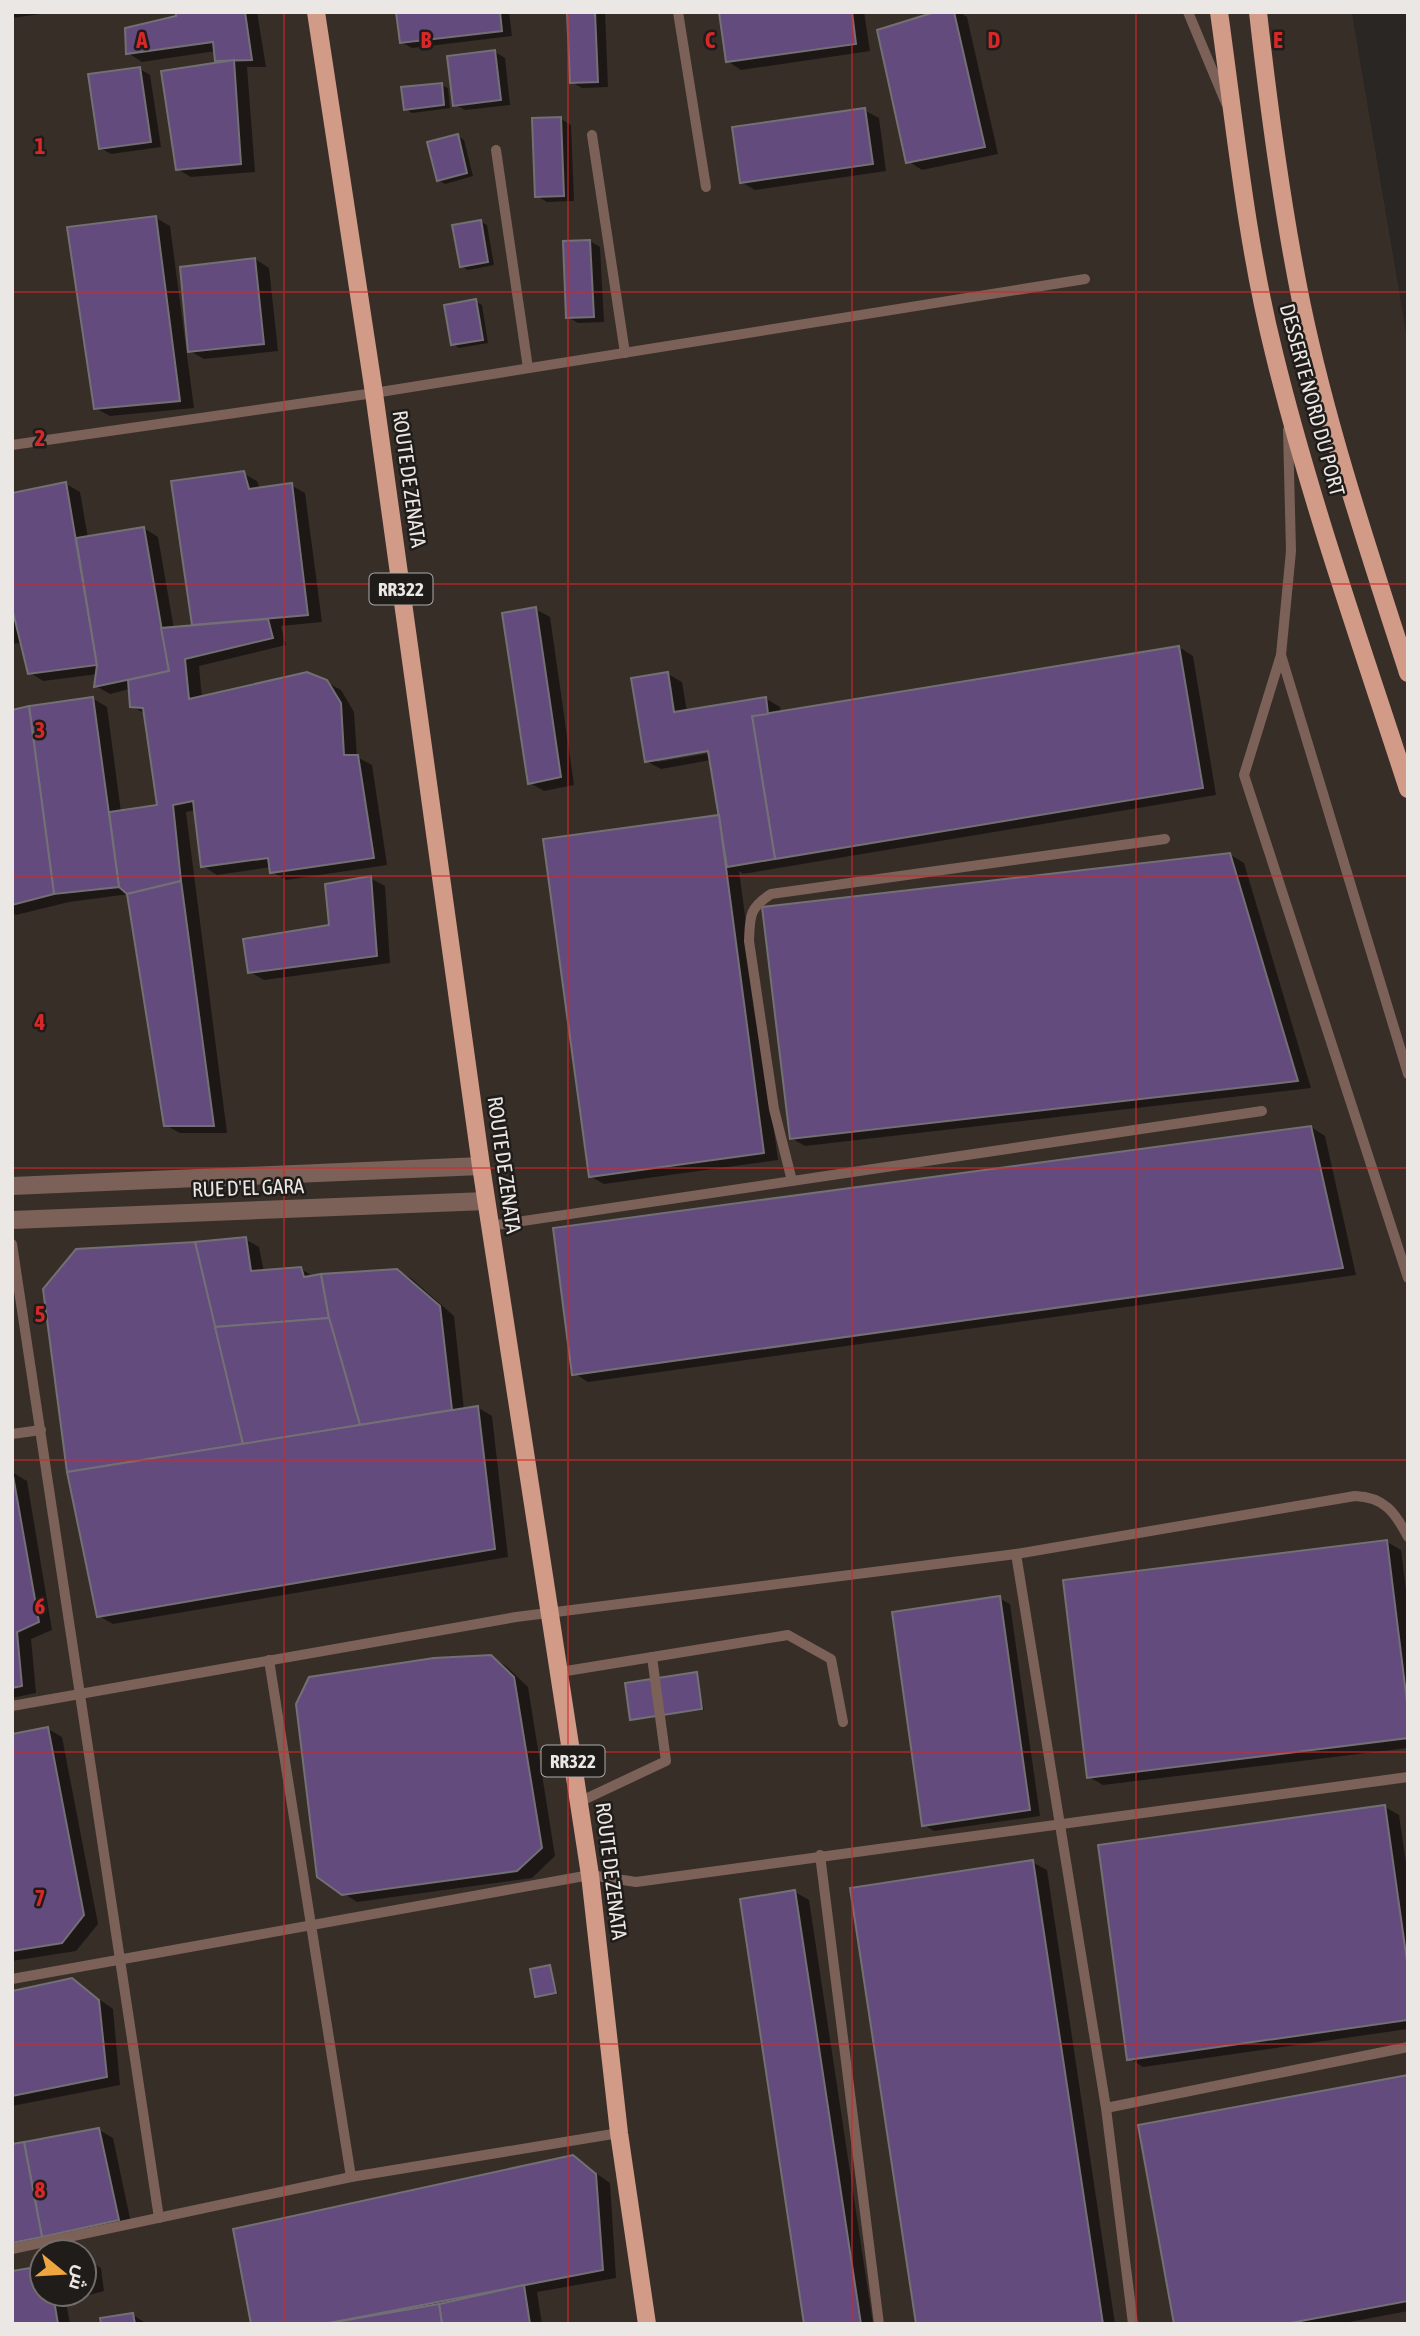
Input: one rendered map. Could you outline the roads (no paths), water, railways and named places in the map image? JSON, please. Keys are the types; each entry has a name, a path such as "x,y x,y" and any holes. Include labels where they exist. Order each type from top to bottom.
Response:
{"main road":[{"name":"ROUTE DE ZENATA","path":"316,12 374,393 486,1200 590,1875 619,2133 647,2324"},
{"name":"DESSERTE NORD DU PORT","path":"1219,12 1249,236 1287,403 1311,489 1408,789"},
{"name":"DESSERTE NORD DU PORT","path":"1258,12 1269,109 1302,306 1354,503 1408,673"}],"street":[{"name":"RUE D'EL GARA","path":"12,1186 481,1166"},
{"name":"RUE D'EL GARA","path":"12,1220 486,1200"}],"lane":[{"path":"678,12 706,187"},
{"path":"1188,12 1234,124"},
{"path":"592,135 625,353"},
{"path":"496,150 528,368"},
{"path":"12,444 374,393 1085,279"},
{"path":"1287,403 1291,551 1281,654 1244,775 1408,1278"},
{"path":"1281,654 1408,1074"},
{"path":"792,1181 774,1109 749,941 750,920 755,905 771,894 1165,839"},
{"path":"490,1226 1262,1111"},
{"path":"12,1244 159,2218"},
{"path":"12,1434 41,1430"},
{"path":"12,1706 551,1613 1016,1554 1355,1496 1375,1498 1389,1507 1408,1537"},
{"path":"1016,1554 1057,1823 1106,2108 1133,2324"},
{"path":"560,1672 788,1635 831,1659 843,1722"},
{"path":"579,1802 666,1761 652,1657"},
{"path":"269,1660 351,2177"},
{"path":"12,1979 310,1923 590,1875 636,1882 1408,1777"},
{"path":"820,1855 879,2324"},
{"path":"1106,2108 1408,2048"},
{"path":"12,2249 351,2177 619,2133"}]}
